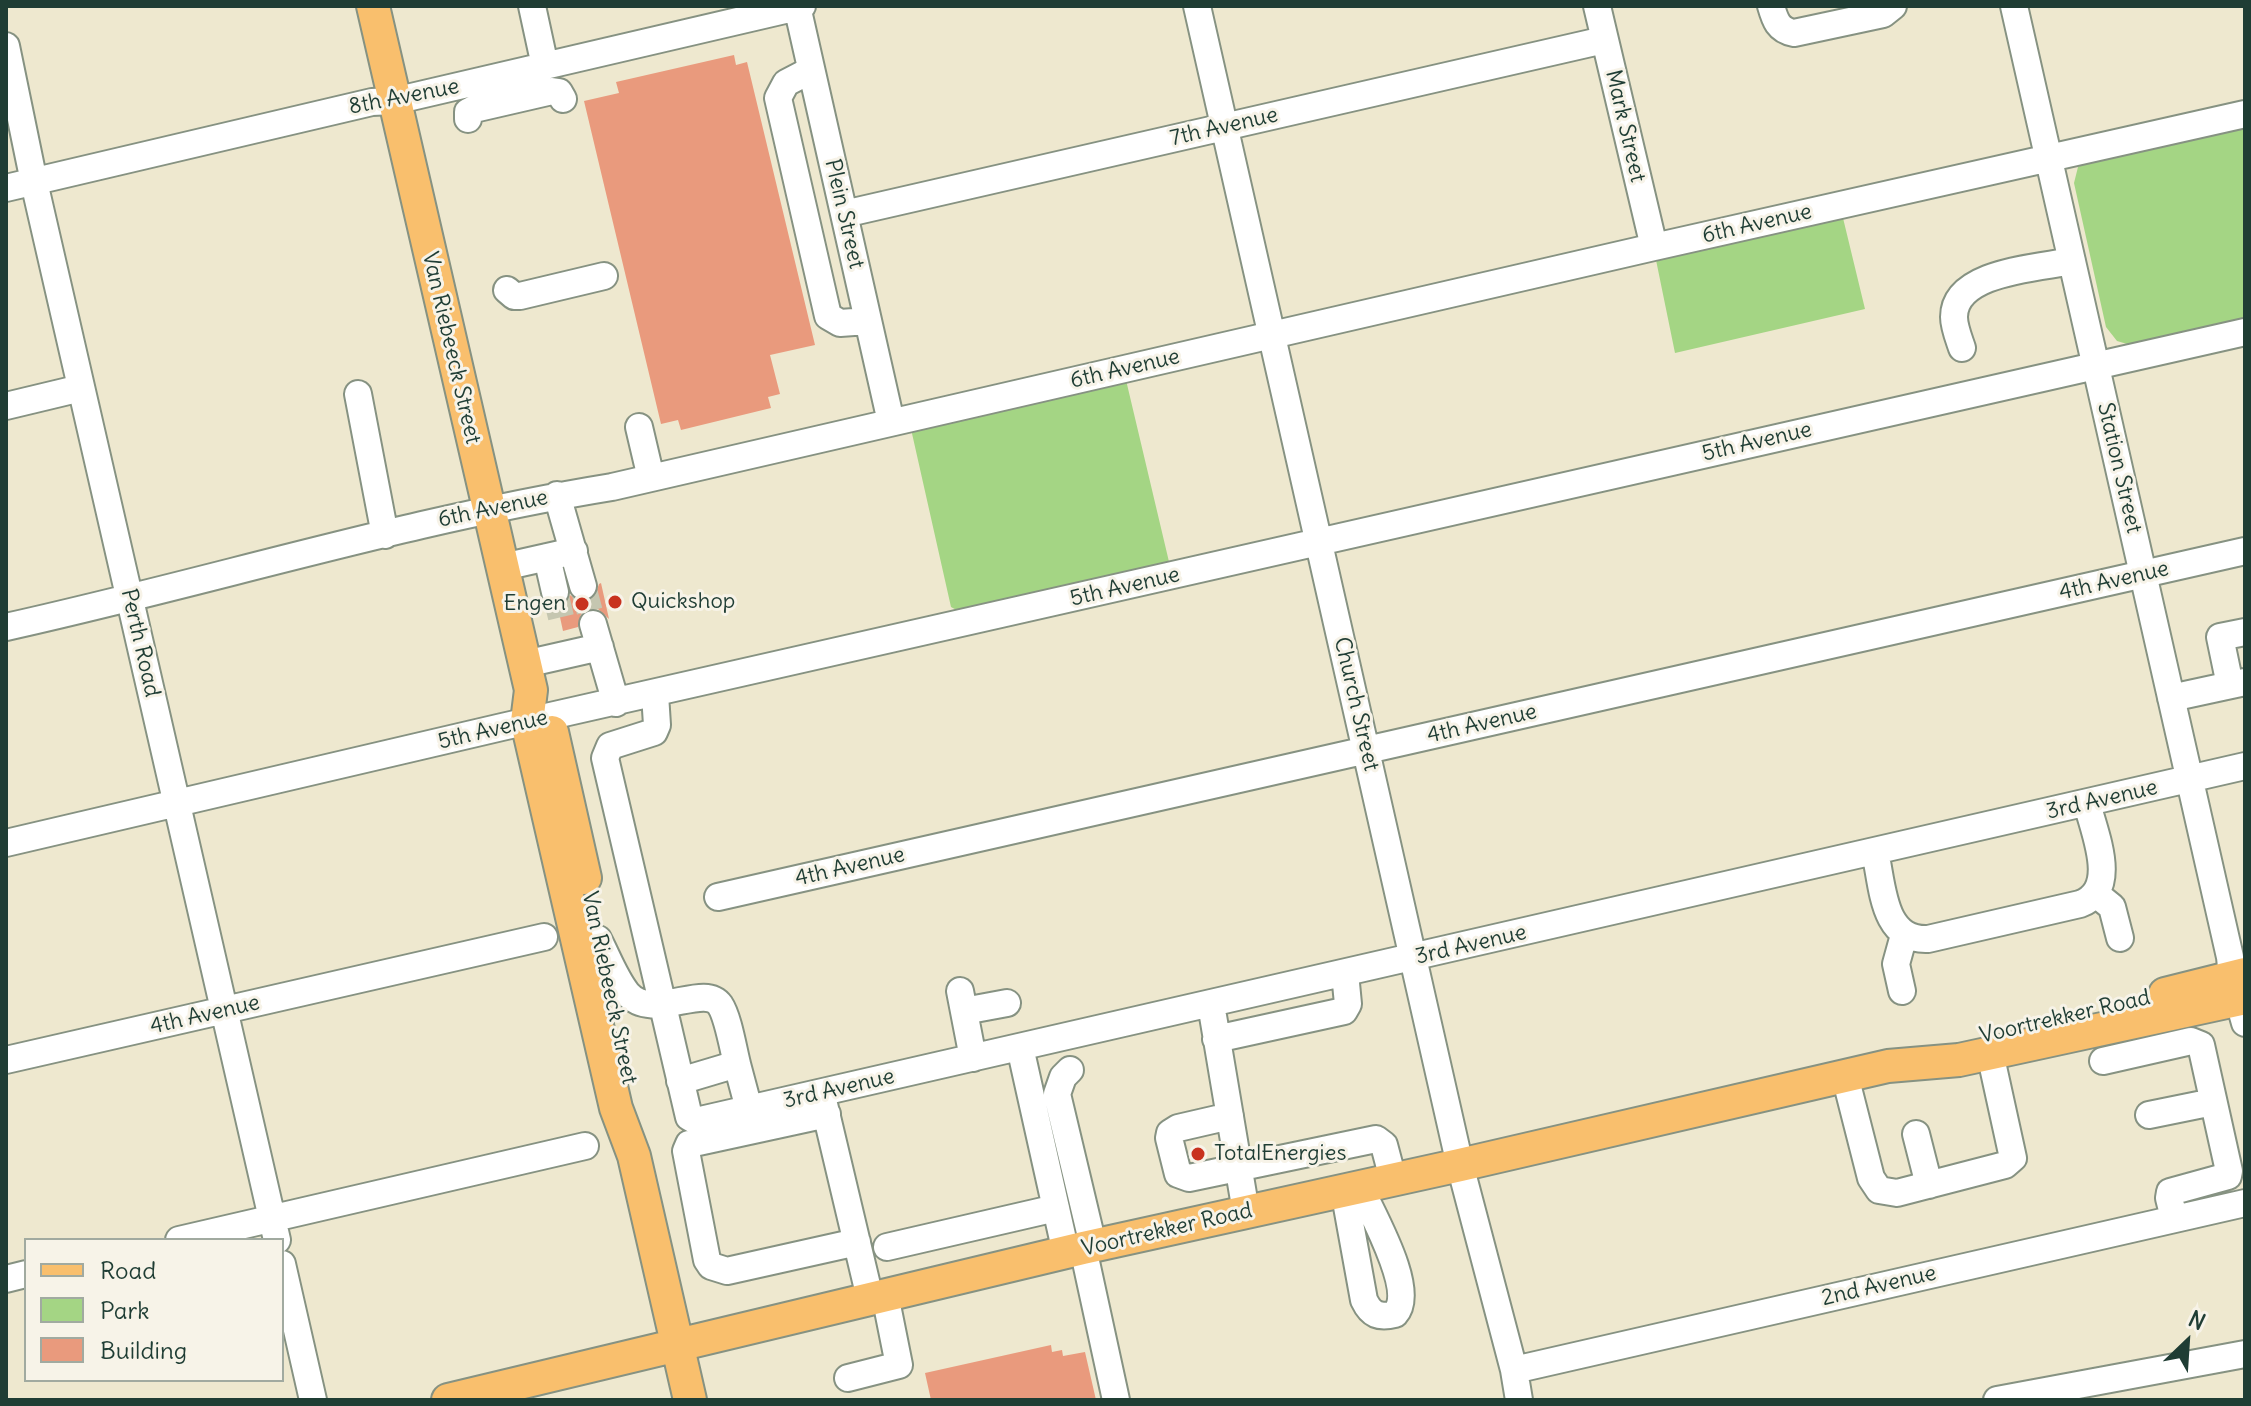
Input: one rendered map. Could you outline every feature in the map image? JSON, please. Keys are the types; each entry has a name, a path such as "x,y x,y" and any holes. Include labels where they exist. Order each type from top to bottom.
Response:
{"main road":[{"name":"Van Riebeeck Street","path":"373,6 538,720 616,1108 633,1151 690,1400"},
{"name":"Van Riebeeck Street","path":"538,720 598,939 634,1105 636,1135 633,1151"},
{"name":"Voortrekker Road","path":"1888,1066 1944,1062 1990,1053 2241,995"},
{"name":"Voortrekker Road","path":"448,1400 676,1343 1080,1249 1888,1066 1939,1046 2241,995"}],"street":[{"path":"532,6 545,66"},
{"name":"8th Avenue","path":"6,188 799,6"},
{"name":"Plein Street","path":"799,6 891,422"},
{"name":"Church Street","path":"1197,6 1460,1165 1514,1370 1519,1400"},
{"name":"Mark Street","path":"1597,6 1654,247"},
{"path":"1771,6 1777,24 1794,33 1883,14 1893,6"},
{"name":"Station Street","path":"2014,6 2241,995"},
{"name":"7th Avenue","path":"844,214 1604,40"},
{"name":"Perth Road","path":"6,46 34,182 274,1230"},
{"path":"811,70 786,83 779,92 795,171 828,316 840,323 868,321"},
{"path":"509,74 515,100"},
{"path":"468,119 471,110 552,91 559,92 563,99"},
{"name":"6th Avenue","path":"6,627 130,600 487,509 651,478 2245,114"},
{"path":"1962,348 1954,319 1955,311 1959,301 1976,282 2072,261"},
{"path":"507,290 514,296 520,296 604,276"},
{"name":"5th Avenue","path":"6,843 2245,332"},
{"path":"6,406 81,388"},
{"path":"358,394 385,535"},
{"path":"639,427 651,478"},
{"path":"557,495 583,586"},
{"path":"503,567 574,551"},
{"name":"4th Avenue","path":"718,897 2245,551"},
{"path":"547,557 555,592"},
{"path":"2171,698 2238,684 2220,637 2245,632"},
{"path":"528,677 566,642 597,635 616,703"},
{"path":"655,694 657,725 654,732 610,746 605,758 680,1081 737,1064"},
{"name":"3rd Avenue","path":"680,1081 689,1117 696,1121 749,1109 824,1103 973,1058 2245,766"},
{"path":"1875,852 1891,921 1904,935 1928,939 2080,904 2096,894 2103,871 2087,803"},
{"path":"2096,894 2112,907 2120,938"},
{"path":"1902,991 1896,964 1904,935"},
{"name":"4th Avenue","path":"6,1060 544,937"},
{"path":"598,939 627,993 639,1002 664,1005 705,997 718,1003 749,1109"},
{"path":"1216,1039 1344,1011 1348,1004 1345,973"},
{"path":"973,1058 962,1001 1007,1003"},
{"path":"1211,1004 1246,1212"},
{"path":"2103,1061 2196,1042 2201,1045 2229,1171 2228,1176 2170,1192 2174,1218"},
{"path":"1020,1047 1056,1208 1080,1249"},
{"path":"1845,1076 1874,1184 1886,1193 1897,1193 2005,1165 2013,1158 1990,1053"},
{"path":"1070,1070 1063,1077 1057,1094 1080,1249 1116,1400"},
{"path":"2149,1115 2213,1102"},
{"path":"848,1378 899,1365 857,1242 824,1103 689,1144 686,1151 707,1260 711,1266 727,1271 857,1242"},
{"path":"1230,1116 1173,1130 1169,1138 1176,1170 1183,1177 1376,1139 1384,1145 1393,1179"},
{"path":"1916,1134 1929,1185"},
{"path":"198,1238 274,1230 585,1146"},
{"name":"2nd Avenue","path":"1514,1370 2245,1203"},
{"path":"887,1247 1056,1208"},
{"path":"284,1273 313,1400"},
{"path":"1997,1400 2038,1396 2245,1354"}],"green space":[{"path":"2245,122 2245,320 2134,346 2117,341 2106,327 2074,183 2078,167 2095,157"},
{"path":"1843,218 1865,309 1675,353 1656,260"},
{"path":"1126,380 1170,566 962,613 951,607 911,429"}],"building":[{"path":"734,55 736,65 747,62 815,345 770,355 780,394 768,397 771,408 681,430 678,420 661,424 584,101 619,93 616,82"},
{"path":"601,583 609,619 598,609 589,609 581,614 578,627 563,631 558,608 566,603 570,595 578,601 588,601 595,596"},
{"path":"1051,1345 1052,1352 1062,1350 1063,1356 1085,1352 1096,1400 931,1400 925,1373"}],"tunnel":[{"path":"583,586 593,624"},
{"path":"555,592 564,630"}],"place":[{"name":"Quickshop","path":"615,602"},
{"name":"Engen","path":"582,604"},
{"name":"TotalEnergies","path":"1198,1154"}]}
